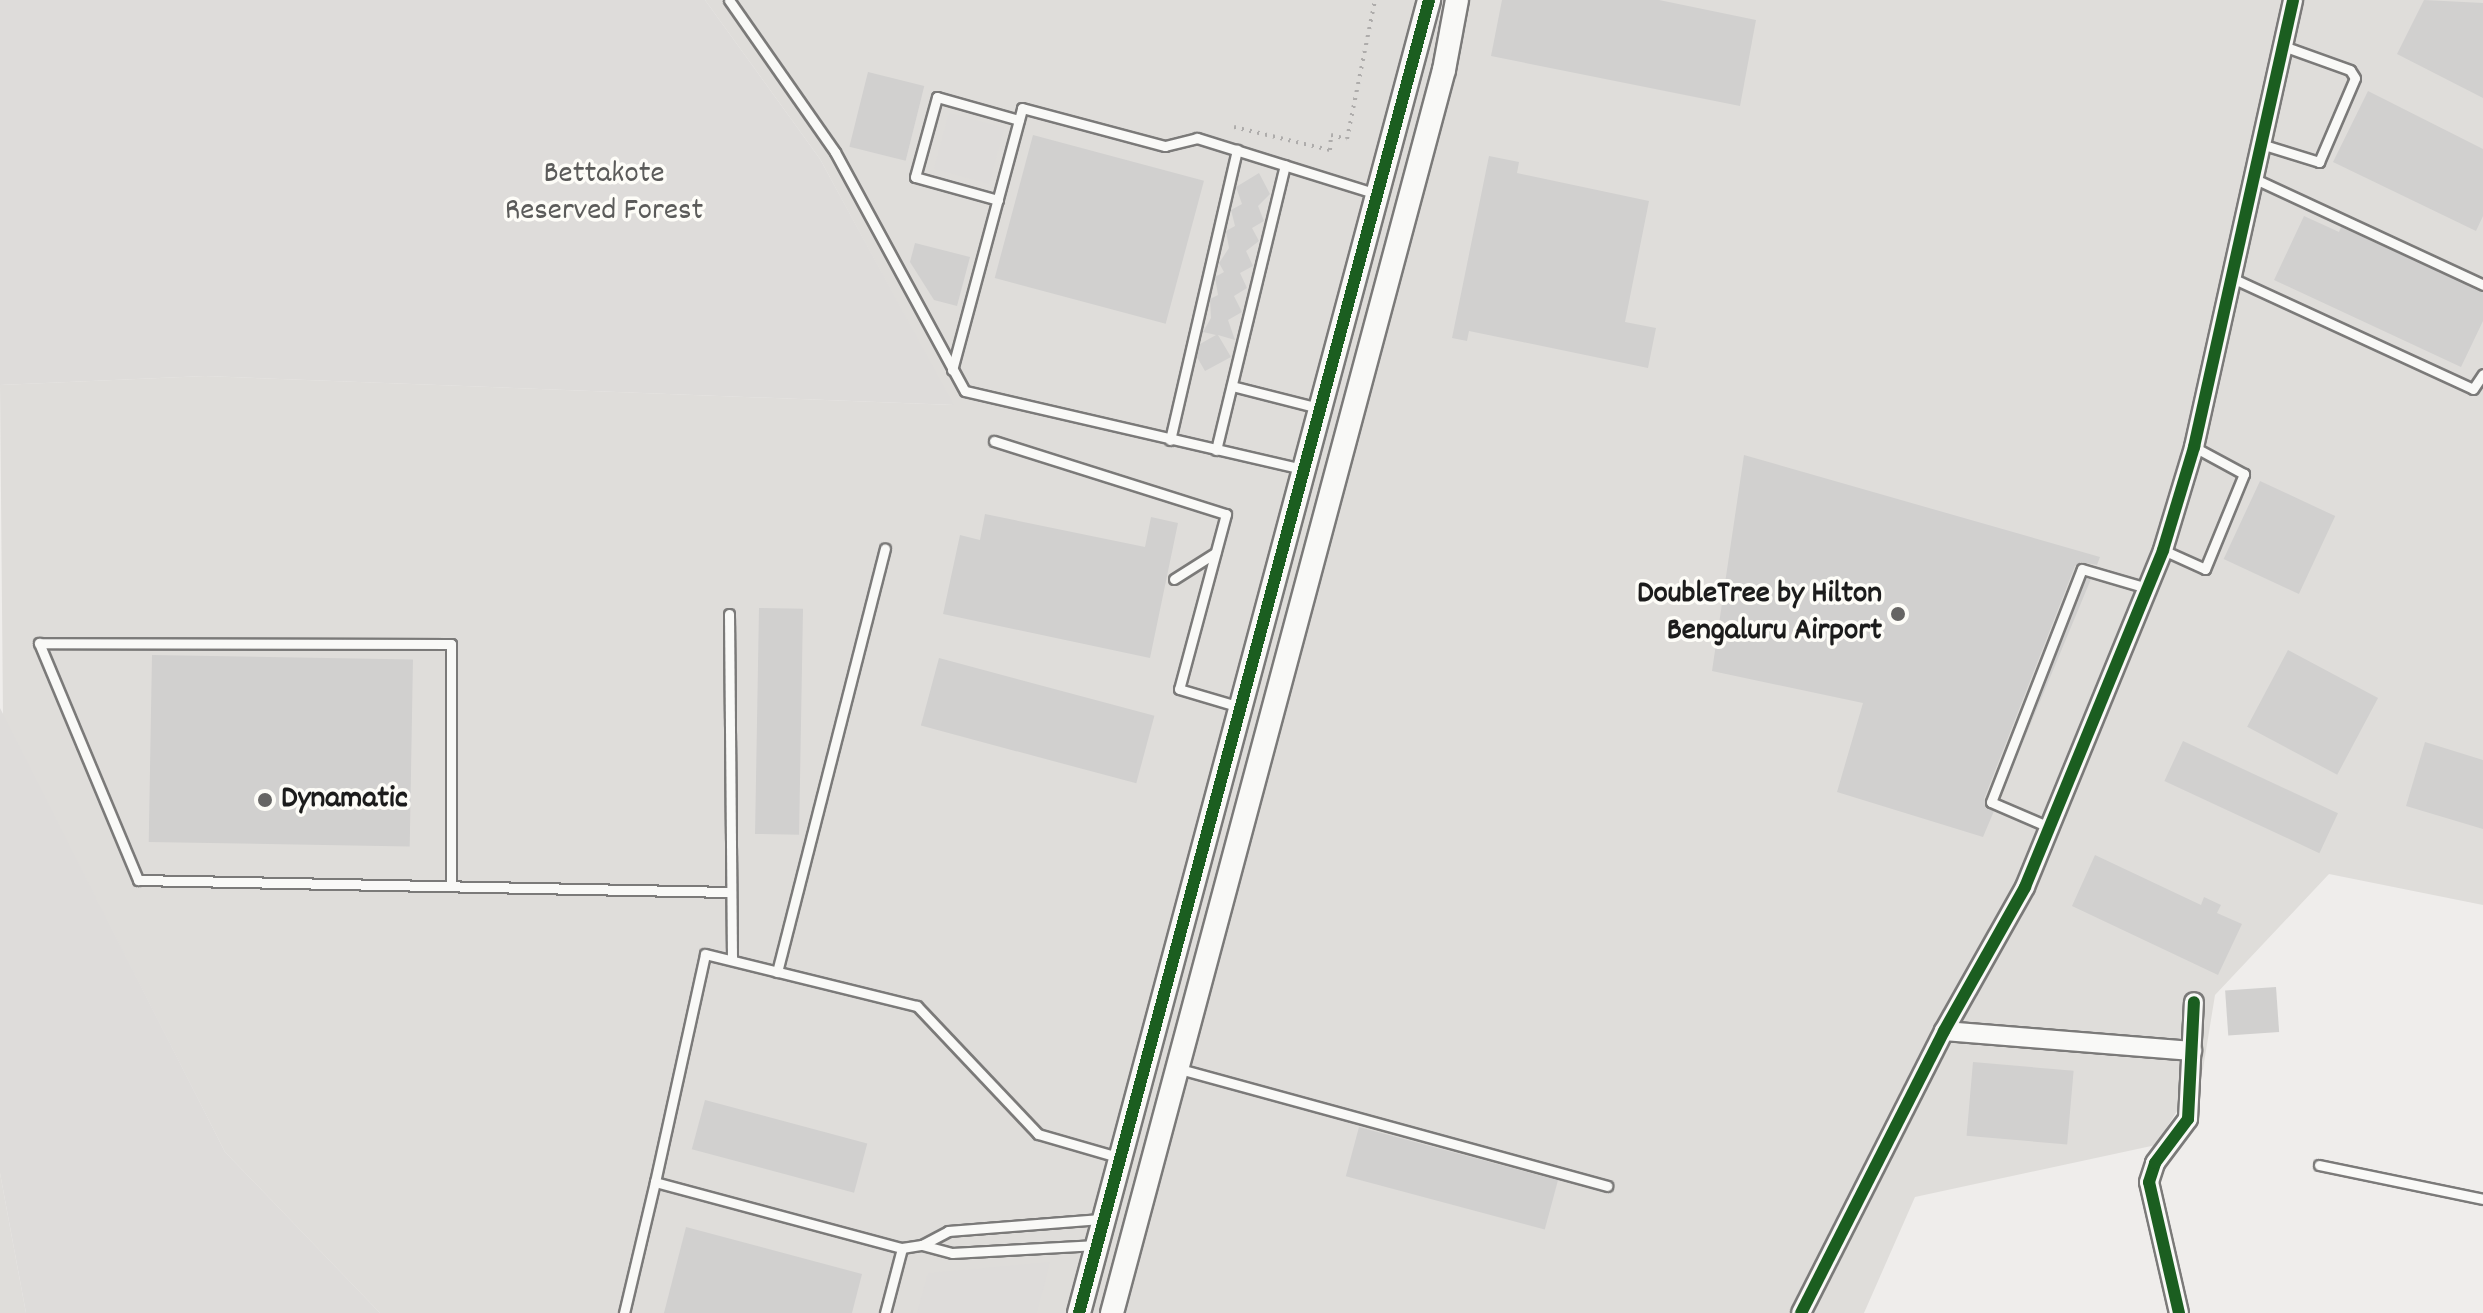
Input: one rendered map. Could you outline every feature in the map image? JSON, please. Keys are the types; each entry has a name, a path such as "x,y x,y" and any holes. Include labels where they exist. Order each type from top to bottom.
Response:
{"street":[{"path":"1079,1313 1323,409 1429,0"},
{"path":"1112,1313 1180,1069 1440,85 1457,0"},
{"path":"1801,1313 1944,1031 2025,887 2163,550 2194,447 2293,0"},
{"path":"2179,1313 2149,1182 2155,1163 2186,1124 2194,1002"},
{"path":"1944,1031 2192,1051"}],"lane":[{"path":"729,0 835,152 965,391 975,396 1306,470"},
{"path":"2261,144 2319,162 2355,78 2350,70 2283,46"},
{"path":"998,200 915,177 937,97 1019,120"},
{"path":"952,370 1022,108 1165,146 1197,138 1380,195"},
{"path":"1170,440 1237,150"},
{"path":"1216,450 1285,165"},
{"path":"2253,178 2483,285"},
{"path":"2232,278 2473,389 2483,374"},
{"path":"1232,386 1323,409"},
{"path":"994,441 1226,514 1179,689 1242,708"},
{"path":"2163,550 2205,569 2244,474 2194,447"},
{"path":"777,972 885,549"},
{"path":"1174,579 1215,553"},
{"path":"2049,827 1991,802 2082,569 2147,588"},
{"path":"729,614 732,960"},
{"path":"451,886 451,644 39,643 138,880 731,892"},
{"path":"624,1313 705,954 917,1006 1038,1134 1121,1158"},
{"path":"1180,1069 1607,1186"},
{"path":"2319,1165 2483,1199"},
{"path":"655,1182 902,1248 922,1245 948,1231 1105,1219"},
{"path":"922,1245 952,1253 1097,1245"},
{"path":"885,1313 902,1248"}],"path":[{"path":"1234,127 1330,150 1331,135 1347,139 1375,0"}],"shaded area":[{"path":"705,0 2483,0 2483,905 2329,874 2215,995 2203,1069 2156,1145 1915,1197 1864,1313 380,1313 225,1152 3,716 0,385 205,376 953,405 820,159"},
{"path":"0,1173 26,1313 0,1313"}],"green space":[{"name":"Bettakote Reserved Forest","path":"0,0 705,0 820,159 954,405 205,376 0,385"},
{"path":"949,113 1004,128 989,184 934,169"},
{"path":"0,708 225,1152 380,1313 26,1313 0,1173"},
{"path":"1050,1262 1037,1313 917,1313 928,1273"}],"building":[{"path":"1502,0 1659,0 1756,20 1740,106 1491,56"},
{"path":"2424,0 2483,3 2483,98 2397,54"},
{"path":"868,72 924,86 906,161 849,147"},
{"path":"2368,91 2483,149 2483,216 2476,231 2333,162"},
{"path":"1033,135 1204,181 1166,324 995,278"},
{"path":"1489,156 1519,162 1517,173 1649,201 1625,322 1656,328 1648,368 1469,331 1467,341 1452,338"},
{"path":"1259,173 1270,194 1258,206 1264,221 1252,228 1259,241 1246,251 1253,266 1240,273 1247,288 1234,296 1242,312 1228,320 1235,340 1218,335 1231,357 1205,371 1197,357 1200,344 1216,335 1203,332 1211,318 1210,299 1218,295 1215,277 1224,272 1219,263 1229,248 1226,231 1235,226 1231,210 1242,204 1236,187"},
{"path":"2304,216 2339,232 2341,227 2483,292 2483,321 2461,367 2274,280"},
{"path":"915,243 970,257 957,306 934,300 910,262"},
{"name":"DoubleTree by Hilton Bengaluru Airport","path":"1744,455 2100,557 2097,565 2081,562 2075,566 1984,799 1994,811 1983,837 1837,792 1863,703 1712,671"},
{"path":"2260,481 2335,516 2299,594 2224,559"},
{"path":"985,514 1145,547 1151,517 1178,523 1150,658 943,614 960,535 980,540"},
{"path":"2086,578 2091,579 2019,752"},
{"path":"759,608 803,609 799,835 755,834"},
{"path":"2288,650 2378,698 2337,775 2247,727"},
{"path":"152,655 413,660 410,847 149,842"},
{"path":"939,658 1154,716 1136,783 921,726"},
{"path":"2183,741 2338,813 2319,853 2164,781"},
{"path":"2425,742 2483,760 2483,829 2406,806"},
{"path":"2095,855 2201,905 2204,897 2221,905 2217,913 2242,924 2218,975 2072,906"},
{"path":"2276,987 2279,1032 2228,1035 2225,991"},
{"path":"1973,1062 2074,1071 2067,1145 1967,1136"},
{"path":"705,1100 867,1143 854,1193 692,1149"},
{"path":"1359,1127 1558,1180 1545,1230 1346,1176"},
{"path":"686,1227 862,1274 852,1313 664,1313"}],"cycle path":[{"path":"1079,1313 1429,0"},
{"path":"1801,1313 1944,1031 2025,887 2163,550 2194,447 2293,0"},
{"path":"2179,1313 2149,1182 2155,1163 2188,1119 2194,1002"}],"place":[{"name":"DoubleTree by Hilton Bengaluru Airport","path":"1898,614"},
{"name":"Dynamatic","path":"265,800"}]}
